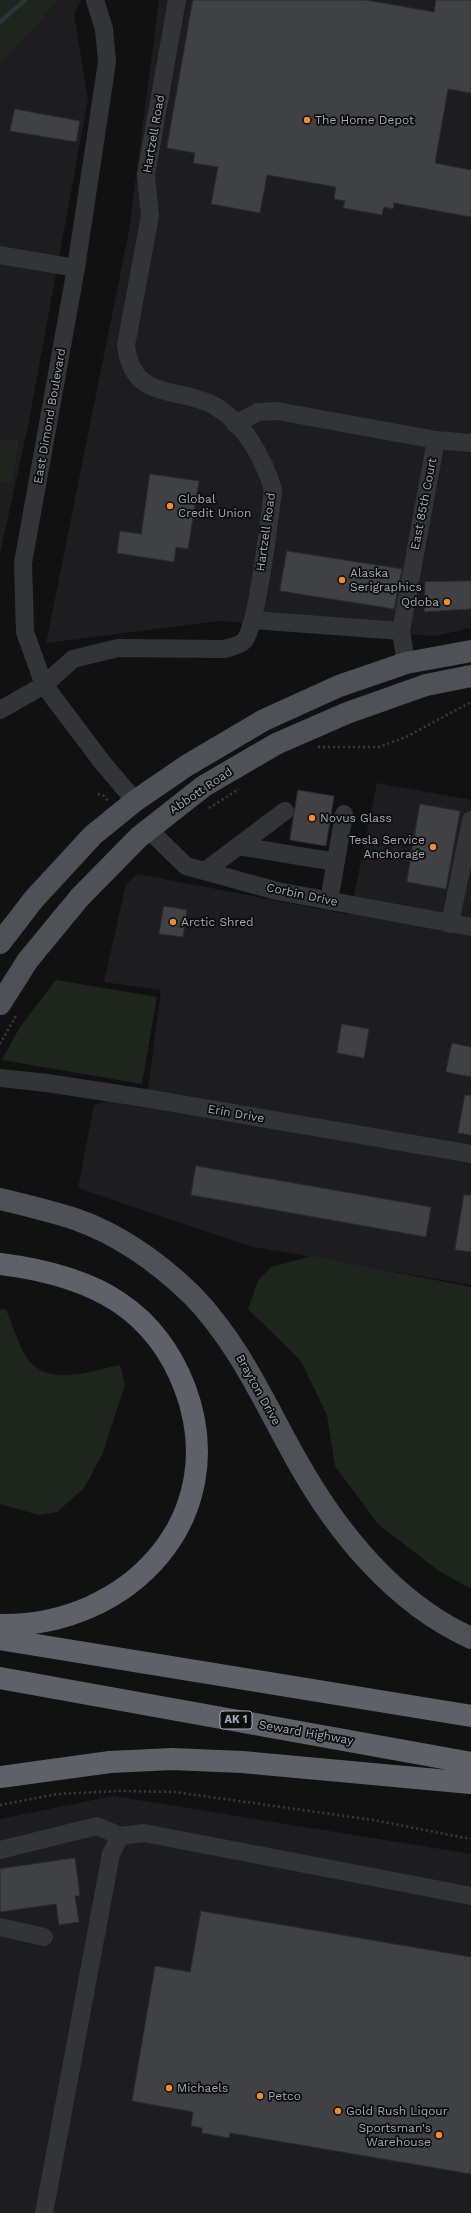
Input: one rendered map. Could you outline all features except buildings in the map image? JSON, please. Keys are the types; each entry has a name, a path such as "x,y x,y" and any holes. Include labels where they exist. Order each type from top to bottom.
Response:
{"highway":[{"path":"0,1264 57,1276 93,1288 120,1303 148,1327 172,1360 188,1396 194,1419 196,1459 194,1478 184,1514 161,1554 145,1572 113,1596 89,1607 36,1622 0,1625"},
{"path":"0,1640 471,1716"},
{"name":"Seward Highway","path":"0,1678 471,1763"},
{"path":"0,1777 110,1762 172,1759 242,1762 471,1783"}],"main road":[{"path":"0,943 34,899 93,836 135,801 186,766 264,720 339,686 406,663 471,651"},
{"path":"426,684 445,671 471,664"},
{"name":"Abbott Road","path":"10,1007 28,960 80,897 148,829 204,786 276,744 347,713 426,684 471,676"},
{"path":"135,801 148,829"},
{"name":"Brayton Drive","path":"0,1199 70,1218 99,1230 150,1260 184,1288 212,1317 228,1339 257,1386 309,1482 358,1550 382,1575 419,1606 471,1638"}],"street":[{"name":"East Dimond Boulevard","path":"95,0 104,29 107,62 76,268 23,564 25,632 44,685 102,762 135,801"},
{"name":"Hartzell Road","path":"0,710 44,685 73,659 118,648 224,649 240,645 245,640 253,620 273,490 268,474 242,429 225,413 211,405 142,383 127,361 126,345 150,216 146,175 177,0"},
{"path":"0,255 76,268"},
{"path":"235,424 258,412 277,411 436,440 471,443"},
{"name":"East 85th Court","path":"406,663 401,631 436,440"},
{"path":"253,620 401,631"},
{"path":"205,871 285,811"},
{"path":"329,901 344,814"},
{"path":"450,924 470,824"},
{"name":"Corbin Drive","path":"148,829 186,866 277,891 471,927"},
{"path":"238,846 336,862"},
{"name":"Erin Drive","path":"0,1078 47,1083 145,1098 471,1154"},
{"path":"0,1850 97,1826 120,1836 144,1833 471,1896"},
{"path":"44,2213 111,1854 120,1836"},
{"path":"0,1927 44,1937"}],"path":[{"path":"313,747 379,747 406,737 471,702"},
{"path":"202,812 242,787"},
{"path":"98,794 103,795 110,802 113,800"},
{"path":"0,1044 10,1007"},
{"path":"0,1805 57,1794 119,1791 168,1792 204,1795 373,1820 471,1839"}],"shaded area":[{"path":"0,0 81,0 74,14 88,99 29,421 0,554"},
{"path":"0,0 59,0 0,64"},
{"path":"159,0 471,0 471,628 435,636 219,621 46,643 129,231"},
{"path":"19,439 12,482 0,481 0,441"},
{"path":"377,783 471,800 471,1285 249,1246 78,1188 94,1105 148,1090 161,990 104,982 126,884 138,874 350,915"},
{"path":"56,980 157,997 142,1084 2,1060 20,1027"},
{"path":"312,1256 471,1287 471,1589 439,1571 378,1524 335,1466 327,1415 301,1361 248,1309 258,1281 271,1267"},
{"path":"0,1309 6,1310 26,1357 38,1369 60,1375 72,1375 120,1365 125,1385 102,1455 84,1488 57,1512 39,1515 0,1504"},
{"path":"113,1796 471,1854 471,2213 0,2213 0,1819"}],"waterway":[{"path":"0,22 25,0"}],"place":[{"name":"The Home Depot","path":"307,120"},
{"name":"Global Credit Union","path":"170,506"},
{"name":"Alaska Serigraphics","path":"342,580"},
{"name":"Qdoba","path":"447,602"},
{"name":"Novus Glass","path":"312,818"},
{"name":"Tesla Service Anchorage","path":"433,847"},
{"name":"Arctic Shred","path":"173,922"},
{"name":"Michaels","path":"169,2088"},
{"name":"Petco","path":"260,2096"},
{"name":"Gold Rush Liqour","path":"338,2111"},
{"name":"Sportsman's Warehouse","path":"439,2135"}]}
